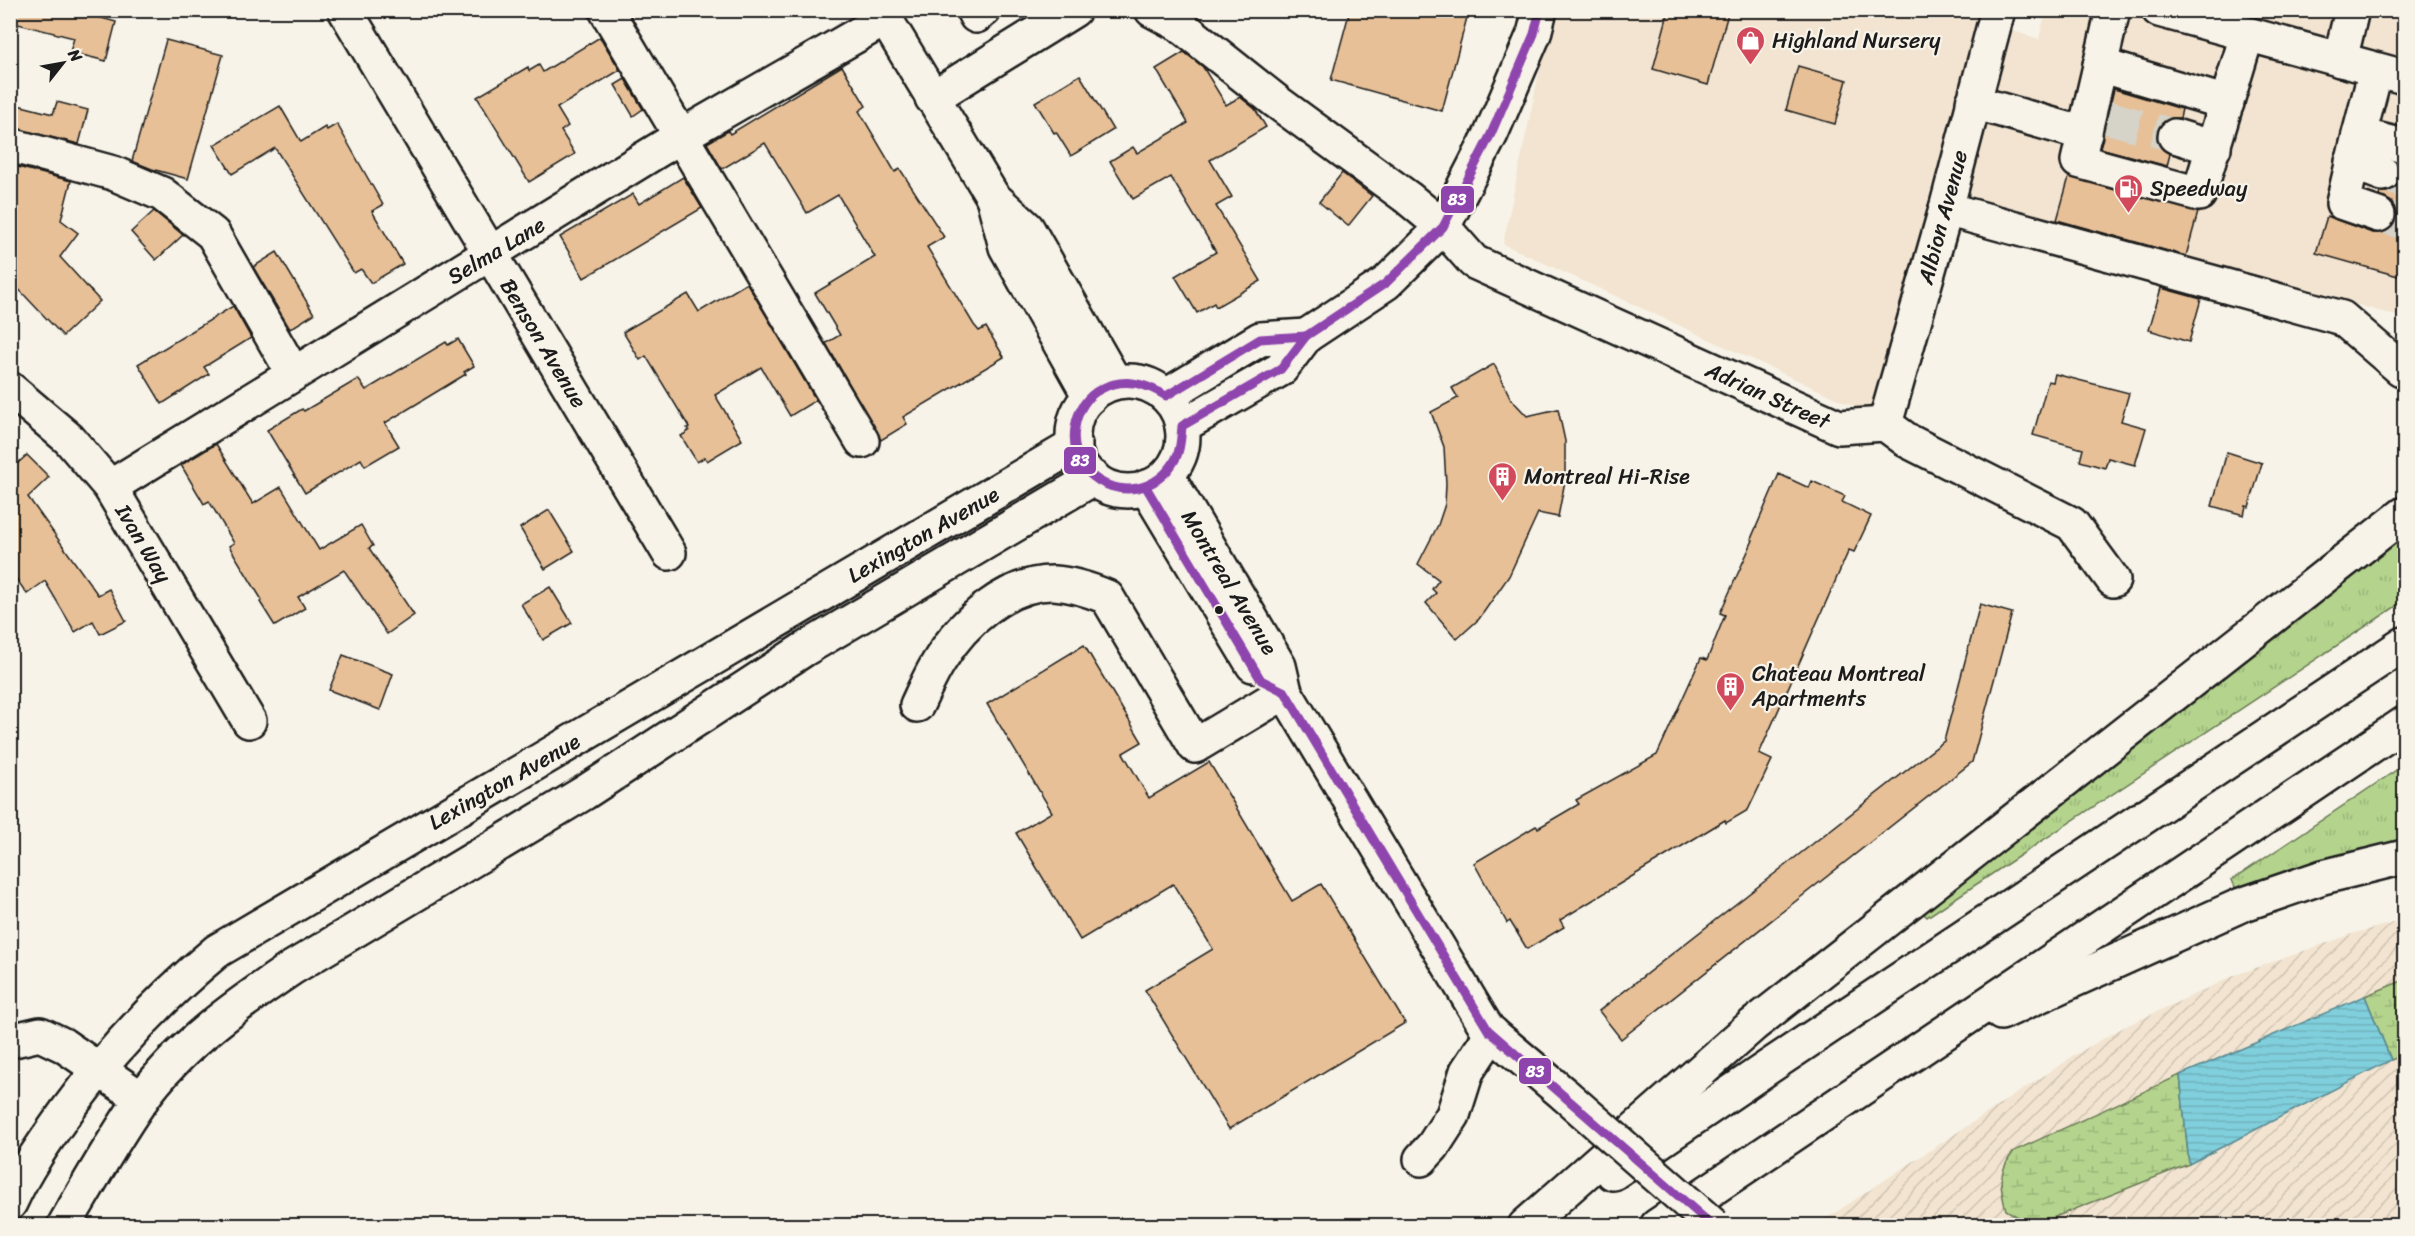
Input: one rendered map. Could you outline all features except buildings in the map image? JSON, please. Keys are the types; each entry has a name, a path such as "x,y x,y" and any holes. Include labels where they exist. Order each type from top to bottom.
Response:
{"main road":[{"name":"Benson Avenue","path":"345,10 669,553"},
{"path":"606,10 862,441"},
{"path":"972,10 976,16 984,10"},
{"path":"932,98 1032,21 1074,10"},
{"name":"Adrian Street","path":"1152,10 1180,25 1277,102 1408,198 1443,227 1474,262 1839,427 1885,424"},
{"path":"1182,426 1281,369 1306,336 1386,283 1443,227 1491,134 1534,34 1540,10"},
{"name":"Albion Avenue","path":"1885,424 1946,209 1998,10"},
{"path":"2113,10 2100,65 2094,121 2078,161 2199,194 2247,34"},
{"path":"2158,10 2390,73 2356,148 2343,203 2378,214"},
{"path":"2340,60 2352,10"},
{"name":"Selma Lane","path":"110,487 681,136 883,15"},
{"path":"883,15 993,197 1006,247 1102,389"},
{"path":"2100,65 2227,103"},
{"path":"1973,102 2094,121"},
{"path":"2175,136 2214,148"},
{"path":"10,145 113,173 162,194 213,234 293,373"},
{"path":"2356,148 2404,146"},
{"path":"2356,148 2383,174"},
{"path":"1946,209 2342,318 2401,369"},
{"path":"1166,396 1260,339 1306,336"},
{"path":"1134,381 1151,386 1166,396 1177,410 1182,426 1183,444 1177,460 1156,481 1136,490 1118,490 1101,483 1086,471 1077,455 1073,437 1076,418 1084,402 1102,389 1134,381"},
{"name":"Ivan Way","path":"10,389 69,439 110,487 249,721"},
{"path":"1885,424 1908,441 2072,525 2113,580"},
{"name":"Lexington Avenue","path":"10,1203 49,1136 98,1068 137,1024 180,982 217,951 1075,445"},
{"name":"Lexington Avenue","path":"64,1226 142,1099 176,1059 214,1024 250,996 292,968 584,793 803,650 1094,478"},
{"name":"Montreal Avenue","path":"1156,481 1279,666 1286,692 1492,1033 1714,1226"},
{"path":"1525,1226 1754,1025 2404,513"},
{"path":"917,705 941,659 975,617 1016,591 1034,585 1053,583 1087,589 1107,597 1195,746 1286,692"},
{"path":"1541,1226 1590,1189 1770,1066 2404,644"},
{"path":"1657,1226 2404,724"},
{"path":"1917,1051 2241,905 2323,877 2404,857"},
{"path":"1421,1159 1433,1146 1453,1115 1467,1071 1492,1033"},
{"path":"10,1041 40,1034 63,1045 142,1099"}],"shaded area":[{"path":"1552,11 1948,11 2039,39 2046,11 2404,11 2404,318 1932,185 1875,416 1503,244"},
{"path":"2404,920 2404,1225 1815,1226 2080,1052 2124,1027 2238,974 2355,933"}],"green space":[{"path":"2404,527 2404,601 1927,917 1920,910"},
{"path":"2404,765 2404,839 2317,860 2236,889 2232,880"},
{"path":"2404,980 2404,1055 2391,1060 2365,996"},
{"path":"2180,1075 2189,1164 2050,1219 2025,1221 2006,1210 2001,1179 2005,1166 2014,1151"}],"water":[{"path":"2365,996 2391,1060 2189,1164 2180,1075"}],"tunnel":[{"path":"2107,117 2175,136"},
{"path":"2383,174 2404,182"},
{"path":"2378,215 2404,223"}],"transit line":[{"name":"83","path":"1306,336 1386,283 1443,227 1491,134 1534,34 1540,10"},
{"name":"83","path":"1306,336 1281,369 1182,426 1180,447 1176,458 1168,470 1148,485 1124,489 1111,486 1099,481 1081,463 1074,440 1078,416 1091,396 1101,389 1118,383 1134,383 1166,396 1260,339 1306,336"},
{"name":"83","path":"1146,487 1261,680 1285,692 1488,1030 1713,1226"}],"place":[{"name":"Highland Nursery","path":"1751,66"},
{"name":"Speedway","path":"2129,214"},
{"name":"Montreal Hi-Rise","path":"1503,502"},
{"name":"Chateau Montreal Apartments","path":"1731,712"}]}
